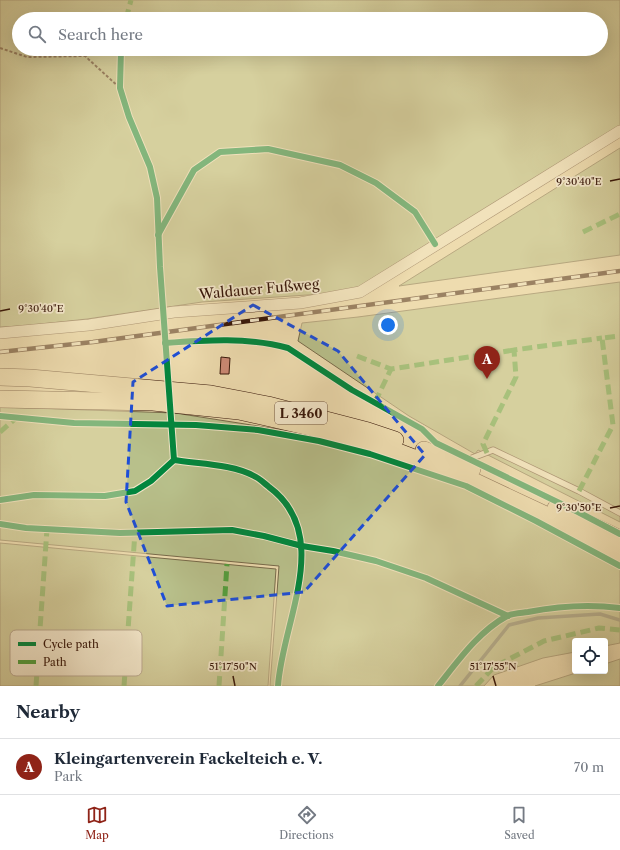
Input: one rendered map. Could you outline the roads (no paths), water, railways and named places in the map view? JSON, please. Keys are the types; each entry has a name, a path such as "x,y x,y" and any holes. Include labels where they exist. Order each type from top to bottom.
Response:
{"main road":[{"name":"L 3460","path":"0,377 30,378 211,394 268,405 368,430 467,466 620,539"},
{"name":"L 3460","path":"0,399 154,402 239,411 323,430 398,452 470,480 552,518 620,554"}],"street":[{"name":"Waldauer Fußweg","path":"0,333 89,324 174,312 300,303 360,292 620,131"}],"lane":[{"path":"467,466 472,458 493,450 580,491 620,513"}],"waterway":[{"path":"460,686 509,625 538,618 600,614 620,620"}],"railway":[{"path":"0,352 93,342 620,271"}],"place":[{"name":"Kleingartenverein Fackelteich e. V.","path":"487,379"}]}
